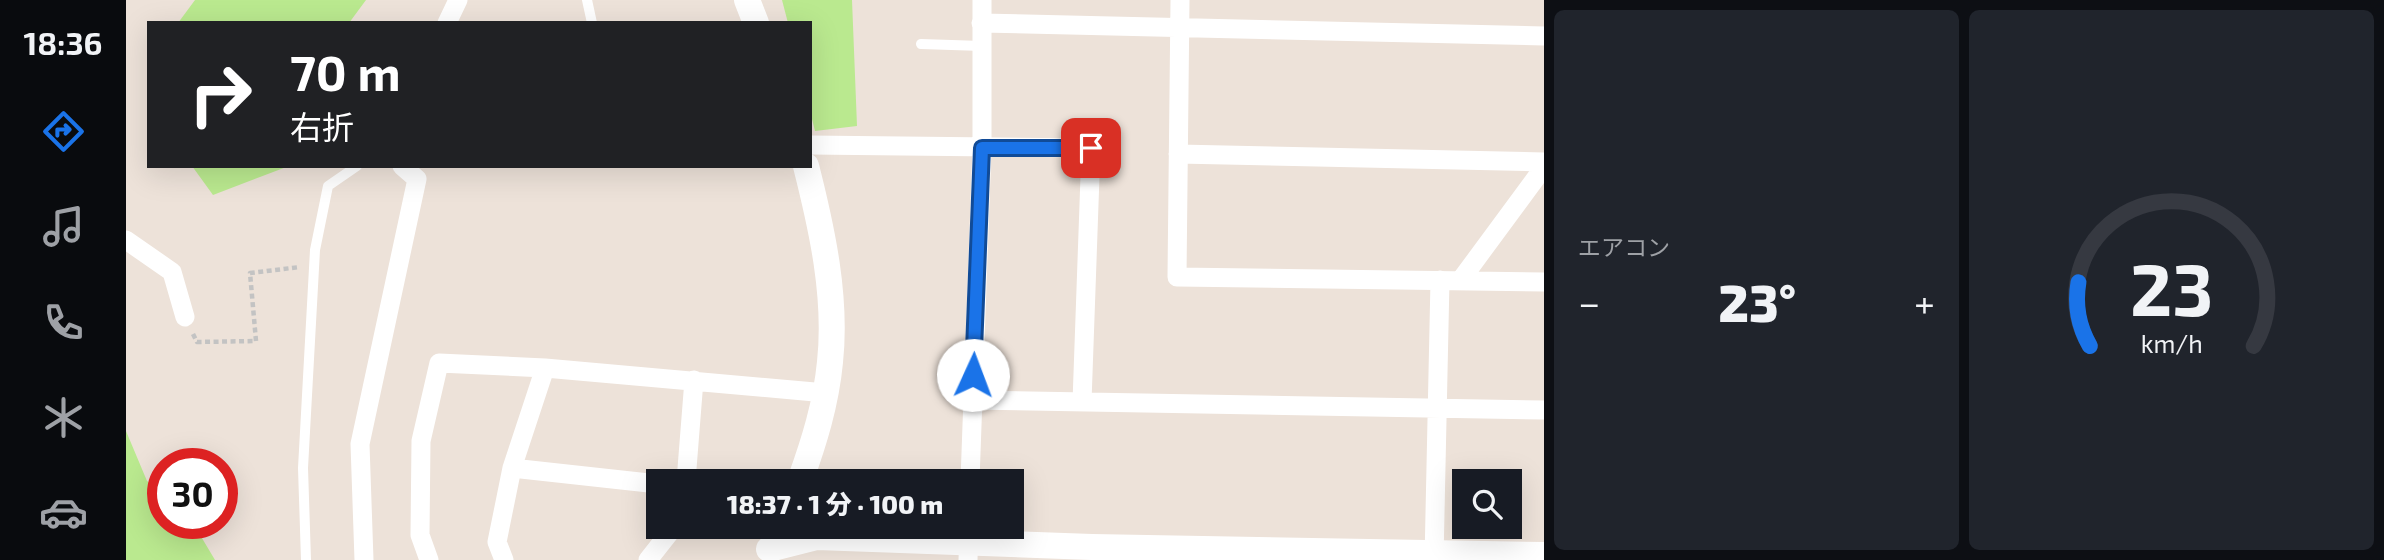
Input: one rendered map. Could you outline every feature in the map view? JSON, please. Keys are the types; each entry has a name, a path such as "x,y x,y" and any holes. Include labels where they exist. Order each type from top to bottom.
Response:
{"street":[{"path":"448,21 458,0"},
{"path":"747,0 755,21"},
{"path":"970,469 982,148 982,0"},
{"path":"1180,0 1177,277 1544,282"},
{"path":"981,23 1544,36"},
{"path":"812,145 1091,148 1082,402"},
{"path":"1178,154 1544,164"},
{"path":"1460,281 1544,164"},
{"path":"364,560 360,444 417,179 404,168"},
{"path":"804,469 816,437 826,393 831,321 825,254 806,168"},
{"path":"126,240 172,272 185,317"},
{"path":"1434,557 1440,280"},
{"path":"429,560 420,535 421,441 439,363 545,368 826,393"},
{"path":"504,560 498,542 512,468 545,368"},
{"path":"687,469 694,380"},
{"path":"972,400 1544,410"},
{"path":"512,468 646,483"},
{"path":"767,549 817,537 969,543 1092,553 1434,557 1544,555"},
{"path":"648,560 665,539"},
{"path":"767,549 799,560"}],"lane":[{"path":"587,0 592,21"},
{"path":"921,44 982,46"},
{"path":"306,560 303,468 315,250 328,187 354,168"}],"path":[{"path":"185,317 197,342 256,341 250,273 314,266"}],"green space":[{"path":"195,0 366,0 350,21 179,21"},
{"path":"782,0 852,0 857,126 815,131 812,119 812,21 787,21"},
{"path":"193,168 284,168 213,195"},
{"path":"126,431 147,481 147,539 203,539 215,560 126,560"}],"route":[{"path":"973,375 982,148 1091,148"}]}
